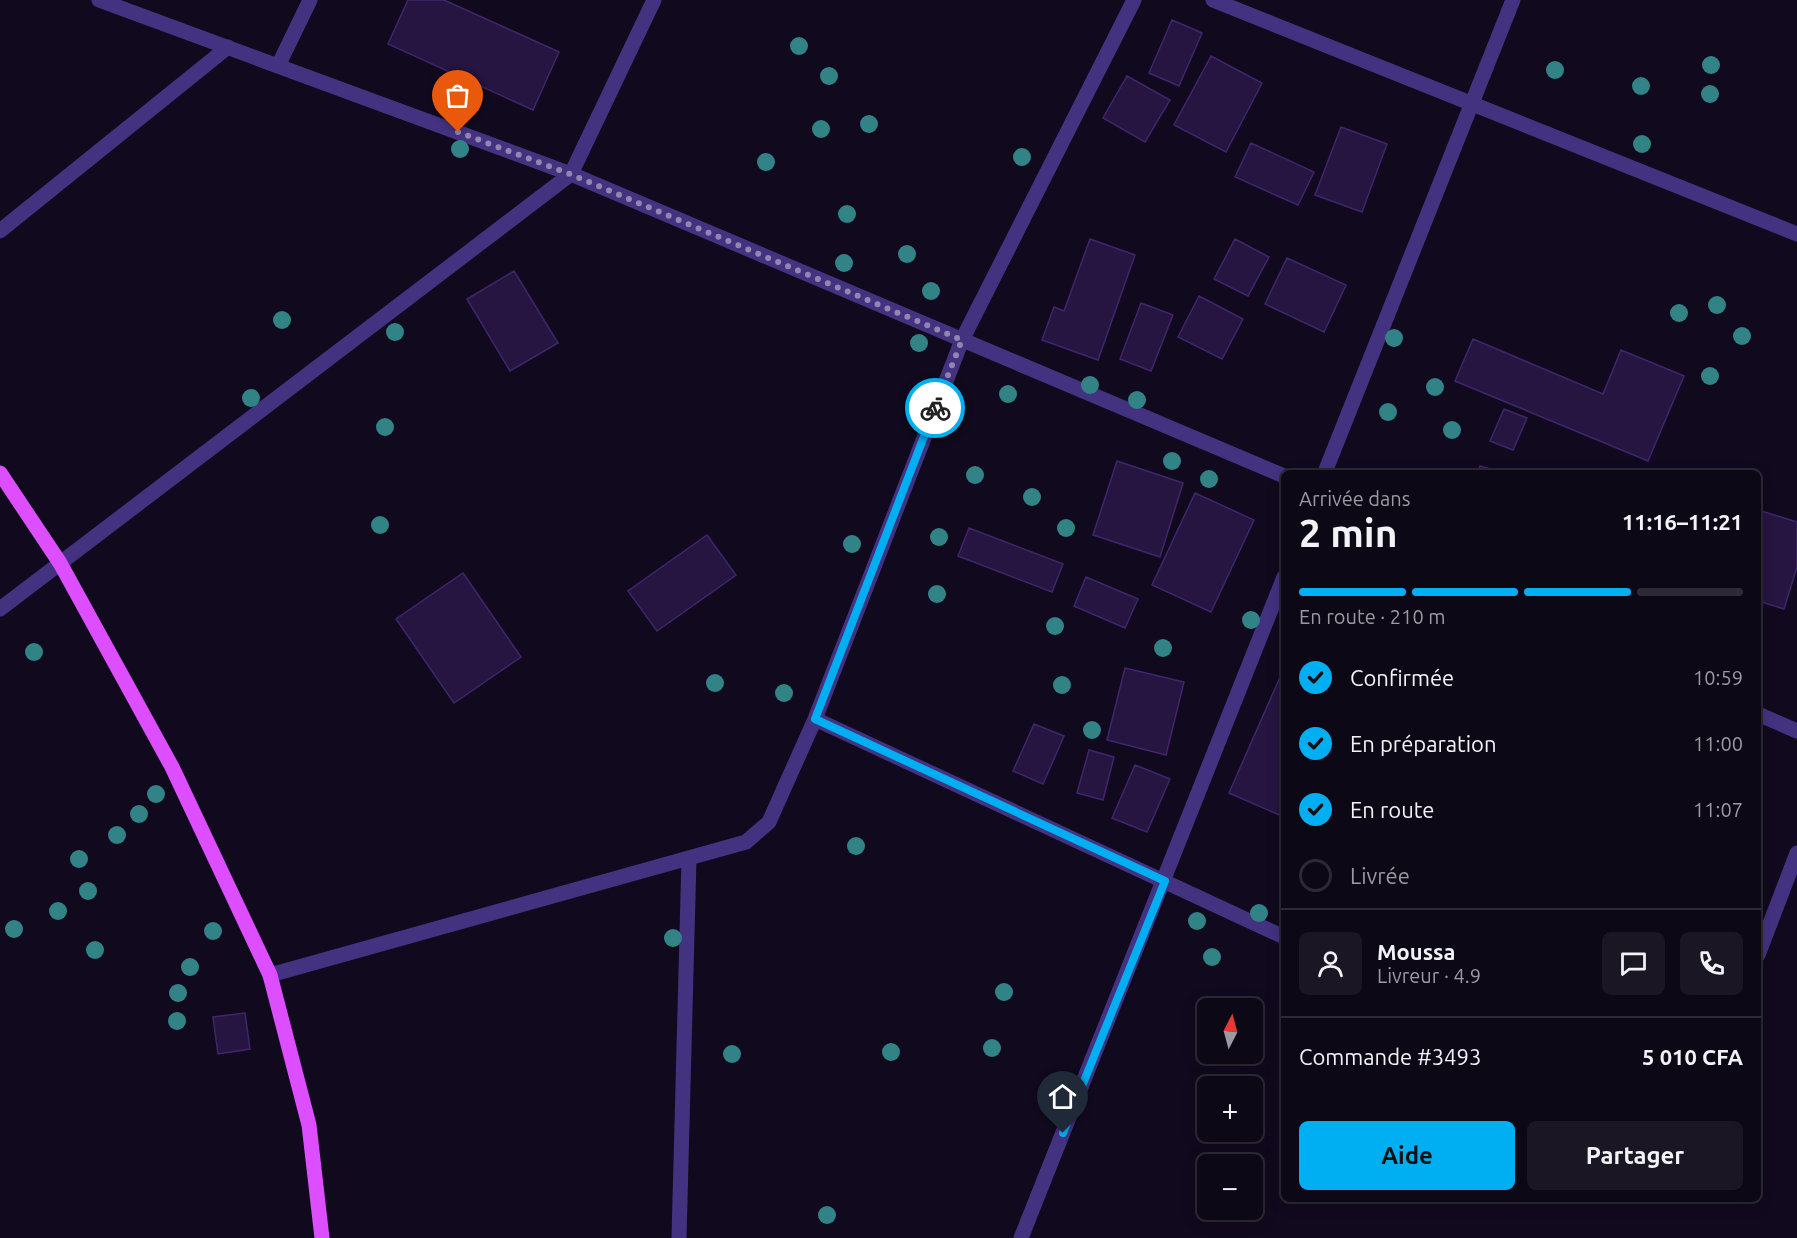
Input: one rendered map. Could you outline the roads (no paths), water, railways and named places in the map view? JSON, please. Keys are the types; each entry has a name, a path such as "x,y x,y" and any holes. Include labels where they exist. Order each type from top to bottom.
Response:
{"main road":[{"path":"0,473 60,563 172,767 270,975 309,1125 322,1238"}],"street":[{"path":"99,0 570,174 1281,475"},
{"path":"278,66 310,0"},
{"path":"0,609 570,174 654,0"},
{"path":"270,975 746,842 769,822 815,719 962,340 1134,0"},
{"path":"1213,0 1797,234"},
{"path":"1326,470 1512,0"},
{"path":"0,231 228,48"},
{"path":"1021,1238 1281,585"},
{"path":"1761,715 1797,731"},
{"path":"815,719 1281,936"},
{"path":"1761,947 1797,852"},
{"path":"680,1238 689,858"}]}
